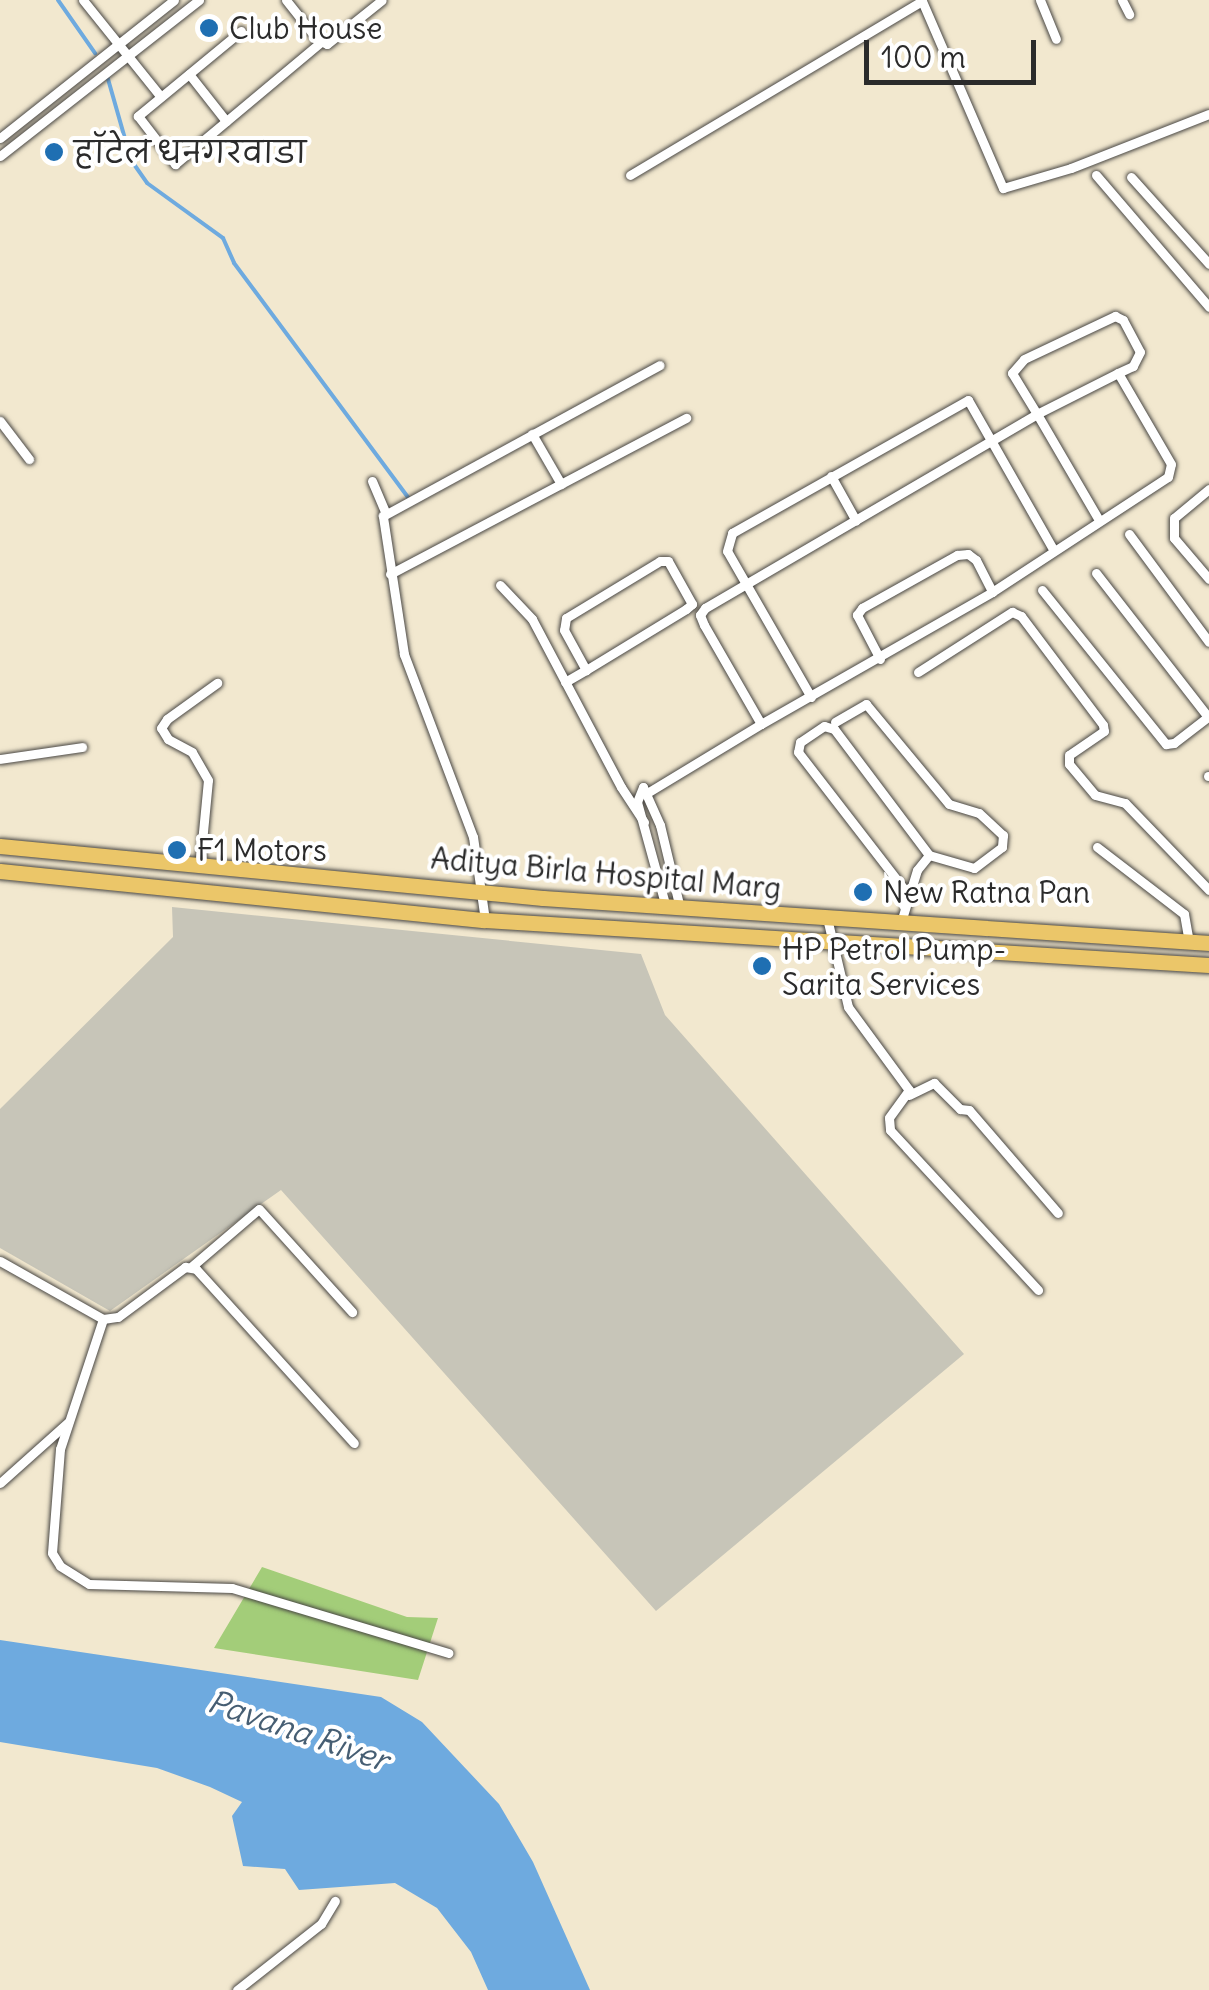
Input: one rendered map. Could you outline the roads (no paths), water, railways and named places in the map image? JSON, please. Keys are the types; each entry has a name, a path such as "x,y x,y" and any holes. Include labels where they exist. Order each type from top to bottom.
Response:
{"main road":[{"name":"Aditya Birla Hospital Marg","path":"0,846 673,907 1209,943"},
{"path":"162,884 164,859"},
{"name":"Aditya Birla Hospital Marg","path":"0,871 162,884 485,920 1209,965"},
{"path":"341,903 342,878"}],"street":[{"path":"83,0 161,97"},
{"path":"0,138 174,0"},
{"path":"0,156 199,0"},
{"path":"286,0 321,42"},
{"path":"241,31 138,116 175,164 321,42 332,43 382,0"},
{"path":"630,175 922,0 1004,188 1070,168 1209,114"},
{"path":"1040,0 1056,39"},
{"path":"1122,0 1129,14"},
{"path":"189,74 226,121"},
{"path":"1096,175 1209,307"},
{"path":"1131,176 1209,264"},
{"path":"761,724 700,615 992,438 1037,414 1133,366 1140,352 1123,320 1115,316 1014,365 1012,374 1037,414 1099,520"},
{"path":"385,512 660,365"},
{"path":"648,793 992,592 1168,477 1172,470 1118,373"},
{"path":"811,697 727,552 728,538 962,400 973,404 1053,549"},
{"path":"390,574 686,418"},
{"path":"0,421 30,460"},
{"path":"532,434 561,484"},
{"path":"831,476 856,521"},
{"path":"372,481 385,512 390,574 404,654 473,838 485,920"},
{"path":"1209,489 1174,518 1174,538 1209,579"},
{"path":"1128,534 1209,642"},
{"path":"880,659 857,615 862,608 957,555 968,554 976,560 992,592"},
{"path":"565,682 586,670 692,604 668,561 660,561 566,618 564,630 586,670"},
{"path":"1042,590 1166,744 1174,743 1208,717 1096,573"},
{"path":"500,585 525,608 644,822"},
{"path":"918,672 1012,612 1021,616 1104,725 1104,730 1069,755 1069,764 1095,795 1125,803 1209,890"},
{"path":"200,863 208,780 192,752 168,739 161,728 166,718 217,682"},
{"path":"834,722 866,704 949,804 979,813 1004,841 974,868 929,855 829,725 800,742 798,752 907,894"},
{"path":"0,759 82,747"},
{"path":"642,787 657,818 673,907 637,802 642,787"},
{"path":"644,822 657,818"},
{"path":"1096,848 1184,914 1189,942"},
{"path":"902,922 907,894 929,855"},
{"path":"826,918 848,1007 907,1084 909,1095"},
{"path":"1038,1290 890,1130 889,1118 909,1095 934,1083 960,1110 969,1110 1058,1213"},
{"path":"0,1260 104,1319 118,1317 190,1266 259,1209 352,1312"},
{"path":"190,1266 354,1443"},
{"path":"104,1319 60,1448 52,1552 60,1566 81,1582 232,1588 448,1653"},
{"path":"0,1483 69,1421"},
{"path":"237,1990 321,1924 335,1901"}],"water":[{"name":"Pavana River","path":"0,1640 381,1697 422,1722 499,1804 533,1862 590,1990 488,1990 471,1952 437,1908 395,1883 299,1890 285,1869 243,1866 232,1816 242,1802 210,1787 157,1768 0,1742"}],"waterway":[{"path":"58,0 95,53"},
{"path":"108,79 131,160 147,183 223,238 234,263 409,499"}],"place":[{"name":"Club House","path":"209,28"},
{"name":"हॉटेल धनगरवाडा","path":"54,152"},
{"name":"F1 Motors","path":"177,850"},
{"name":"New Ratna Pan","path":"863,892"},
{"name":"HP Petrol Pump- Sarita Services","path":"762,966"}]}
